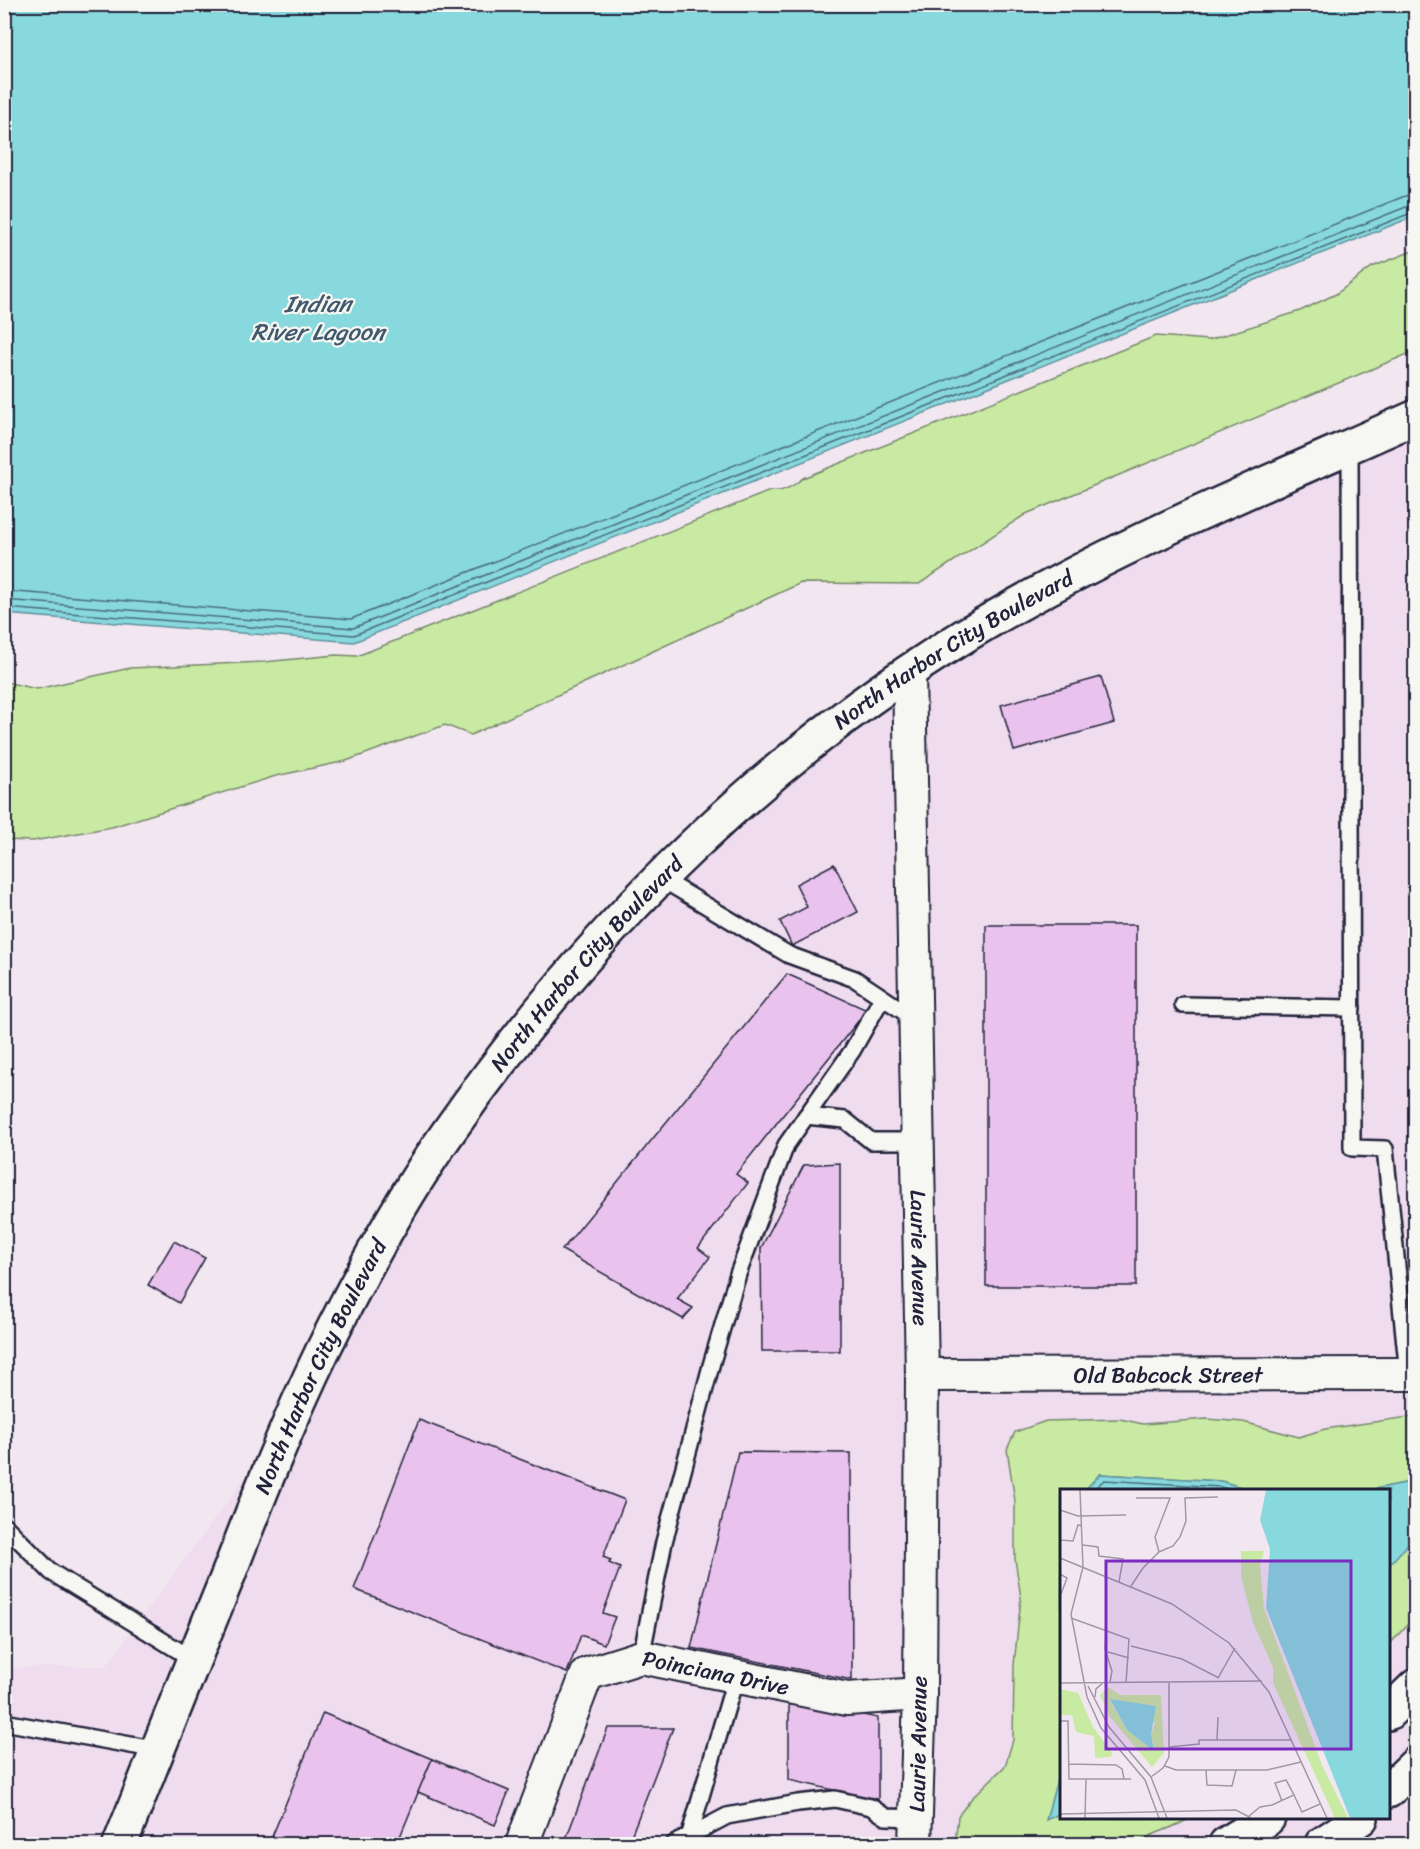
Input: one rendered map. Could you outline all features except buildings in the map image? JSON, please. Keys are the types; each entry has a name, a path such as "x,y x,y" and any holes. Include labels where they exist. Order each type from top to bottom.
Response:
{"main road":[{"name":"North Harbor City Boulevard","path":"120,1845 269,1472 323,1351 382,1239 447,1134 528,1024 619,919 708,831 801,750 909,672 994,618 1082,570 1416,417"},
{"path":"1390,1712 1416,1686"},
{"path":"1390,1790 1416,1764"},
{"path":"1226,1845 1266,1819"},
{"path":"1322,1845 1359,1819"}],"street":[{"name":"Laurie Avenue","path":"909,672 922,1376 920,1694 916,1831"},
{"name":"Old Babcock Street","path":"922,1376 1412,1374"},
{"name":"Poinciana Drive","path":"522,1845 587,1674 641,1656 848,1699 920,1694"}],"lane":[{"path":"1350,447 1352,1148 1385,1149 1412,1374"},
{"path":"660,878 789,955 855,979 915,1019"},
{"path":"641,1656 664,1542 738,1274 786,1145 852,1051 882,998"},
{"path":"1183,1005 1352,1008"},
{"path":"806,1116 845,1120 871,1142 918,1142"},
{"path":"4,1525 51,1572 194,1660"},
{"path":"690,1834 736,1676"},
{"path":"4,1722 158,1750"},
{"path":"674,1845 690,1834 727,1816 798,1803 835,1800 871,1807 916,1831"}],"shaded area":[{"path":"1415,418 1415,1844 5,1844 4,1668 106,1666 296,1409 447,1117 691,822 925,638"}],"green space":[{"path":"1415,250 1415,351 1026,514 919,584 801,583 471,735 445,725 346,761 276,776 112,827 33,841 5,840 5,682 37,689 130,668 264,662 336,655 357,656 770,491 788,488 803,478 1156,336 1209,340 1300,311 1336,294 1372,267"},
{"path":"1415,1416 1415,1481 1375,1489 1247,1489 1221,1481 1100,1474 1086,1489 1060,1489 1060,1769 1047,1819 1060,1813 1060,1819 1188,1819 1135,1844 955,1844 958,1816 971,1799 1005,1766 1013,1740 1014,1665 1021,1598 1015,1559 1015,1501 1007,1449 1015,1432 1046,1421 1120,1419 1143,1424 1207,1419 1243,1422 1299,1437 1325,1429"},
{"path":"1415,1536 1415,1616 1390,1644 1390,1563"}],"water":[{"name":"Indian River Lagoon","path":"4,5 1415,5 1415,216 354,642 5,614"},
{"path":"1100,1474 1221,1481 1247,1489 1086,1489"},
{"path":"1415,1481 1415,1536 1390,1564 1390,1489 1375,1489"},
{"path":"1060,1769 1060,1813 1046,1820"}]}
